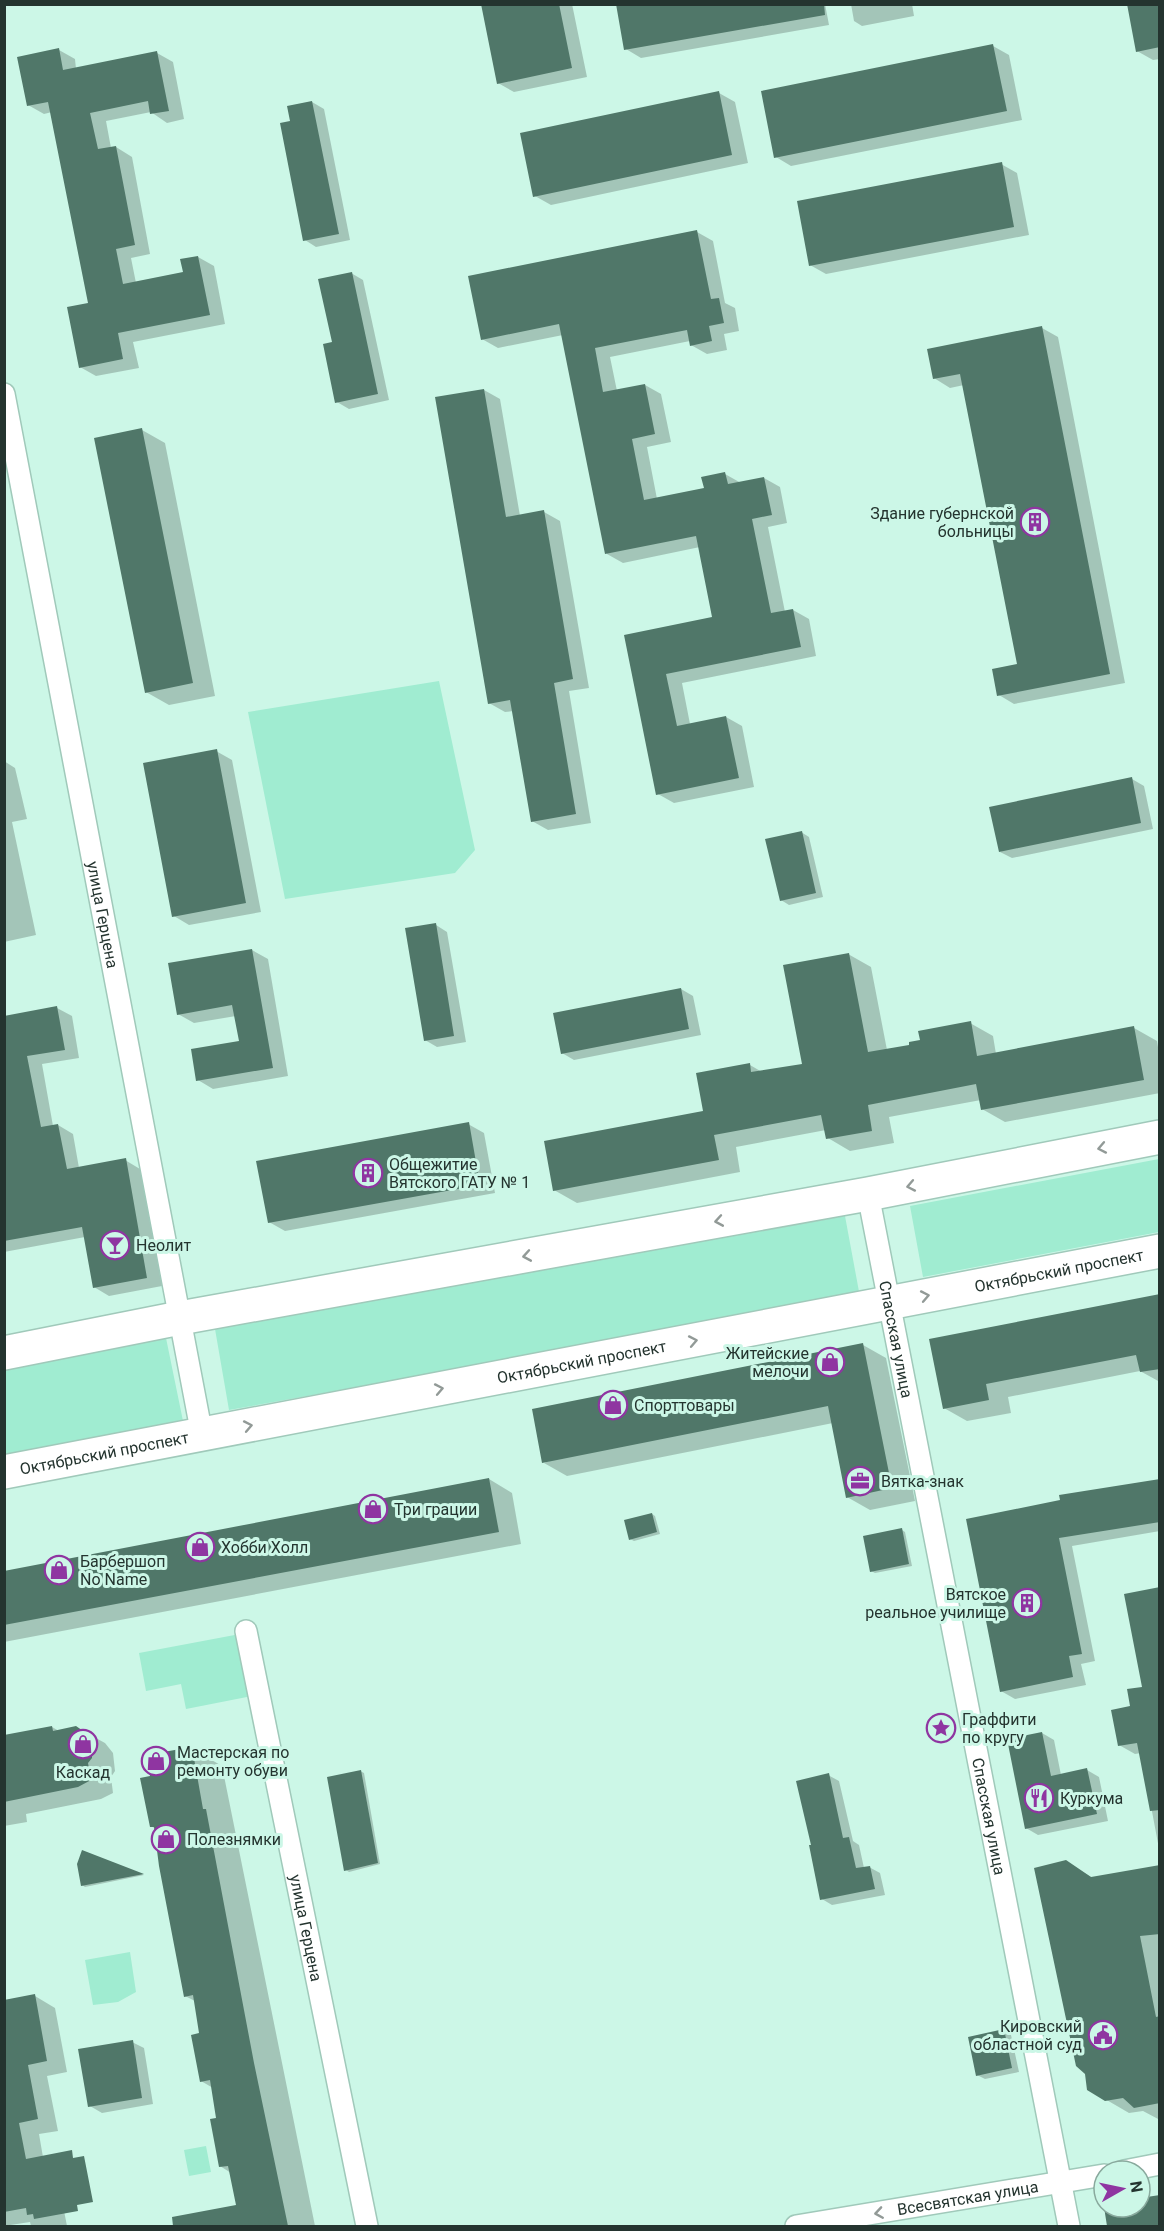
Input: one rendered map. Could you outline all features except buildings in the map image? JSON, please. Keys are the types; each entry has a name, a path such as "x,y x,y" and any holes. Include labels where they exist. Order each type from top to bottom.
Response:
{"main road":[{"path":"4,1353 180,1318 868,1194 1160,1137"},
{"name":"Октябрьский проспект","path":"4,1472 1160,1251"}],"street":[{"name":"улица Герцена","path":"4,394 202,1435"},
{"name":"Спасская улица","path":"868,1194 1069,2226"},
{"name":"улица Герцена","path":"246,1630 367,2226"},
{"name":"Всесвятская улица","path":"796,2226 1092,2177"}],"green space":[{"path":"439,681 475,850 455,873 285,899 248,712"},
{"path":"1159,1159 1159,1232 923,1277 910,1206"},
{"path":"845,1216 860,1297 229,1410 215,1329"},
{"path":"166,1338 183,1421 5,1455 5,1370"},
{"path":"240,1634 252,1696 186,1709 181,1684 146,1691 139,1653"},
{"path":"130,1952 136,1992 118,2002 93,2005 85,1960"},
{"path":"206,2146 211,2172 189,2176 184,2150"}],"place":[{"name":"Здание губернской больницы","path":"1035,522"},
{"name":"Общежитие Вятского ГАТУ № 1","path":"368,1173"},
{"name":"Неолит","path":"115,1245"},
{"name":"Житейские мелочи","path":"830,1362"},
{"name":"Спорттовары","path":"613,1405"},
{"name":"Вятка-знак","path":"860,1481"},
{"name":"Три грации","path":"373,1509"},
{"name":"Хобби Холл","path":"200,1547"},
{"name":"Барбершоп No Name","path":"59,1570"},
{"name":"Вятское реальное училище","path":"1027,1603"},
{"name":"Граффити по кругу","path":"941,1728"},
{"name":"Каскад","path":"83,1744"},
{"name":"Мастерская по ремонту обуви","path":"156,1761"},
{"name":"Куркума","path":"1039,1798"},
{"name":"Полезнямки","path":"166,1839"},
{"name":"Кировский областной суд","path":"1103,2035"}]}
